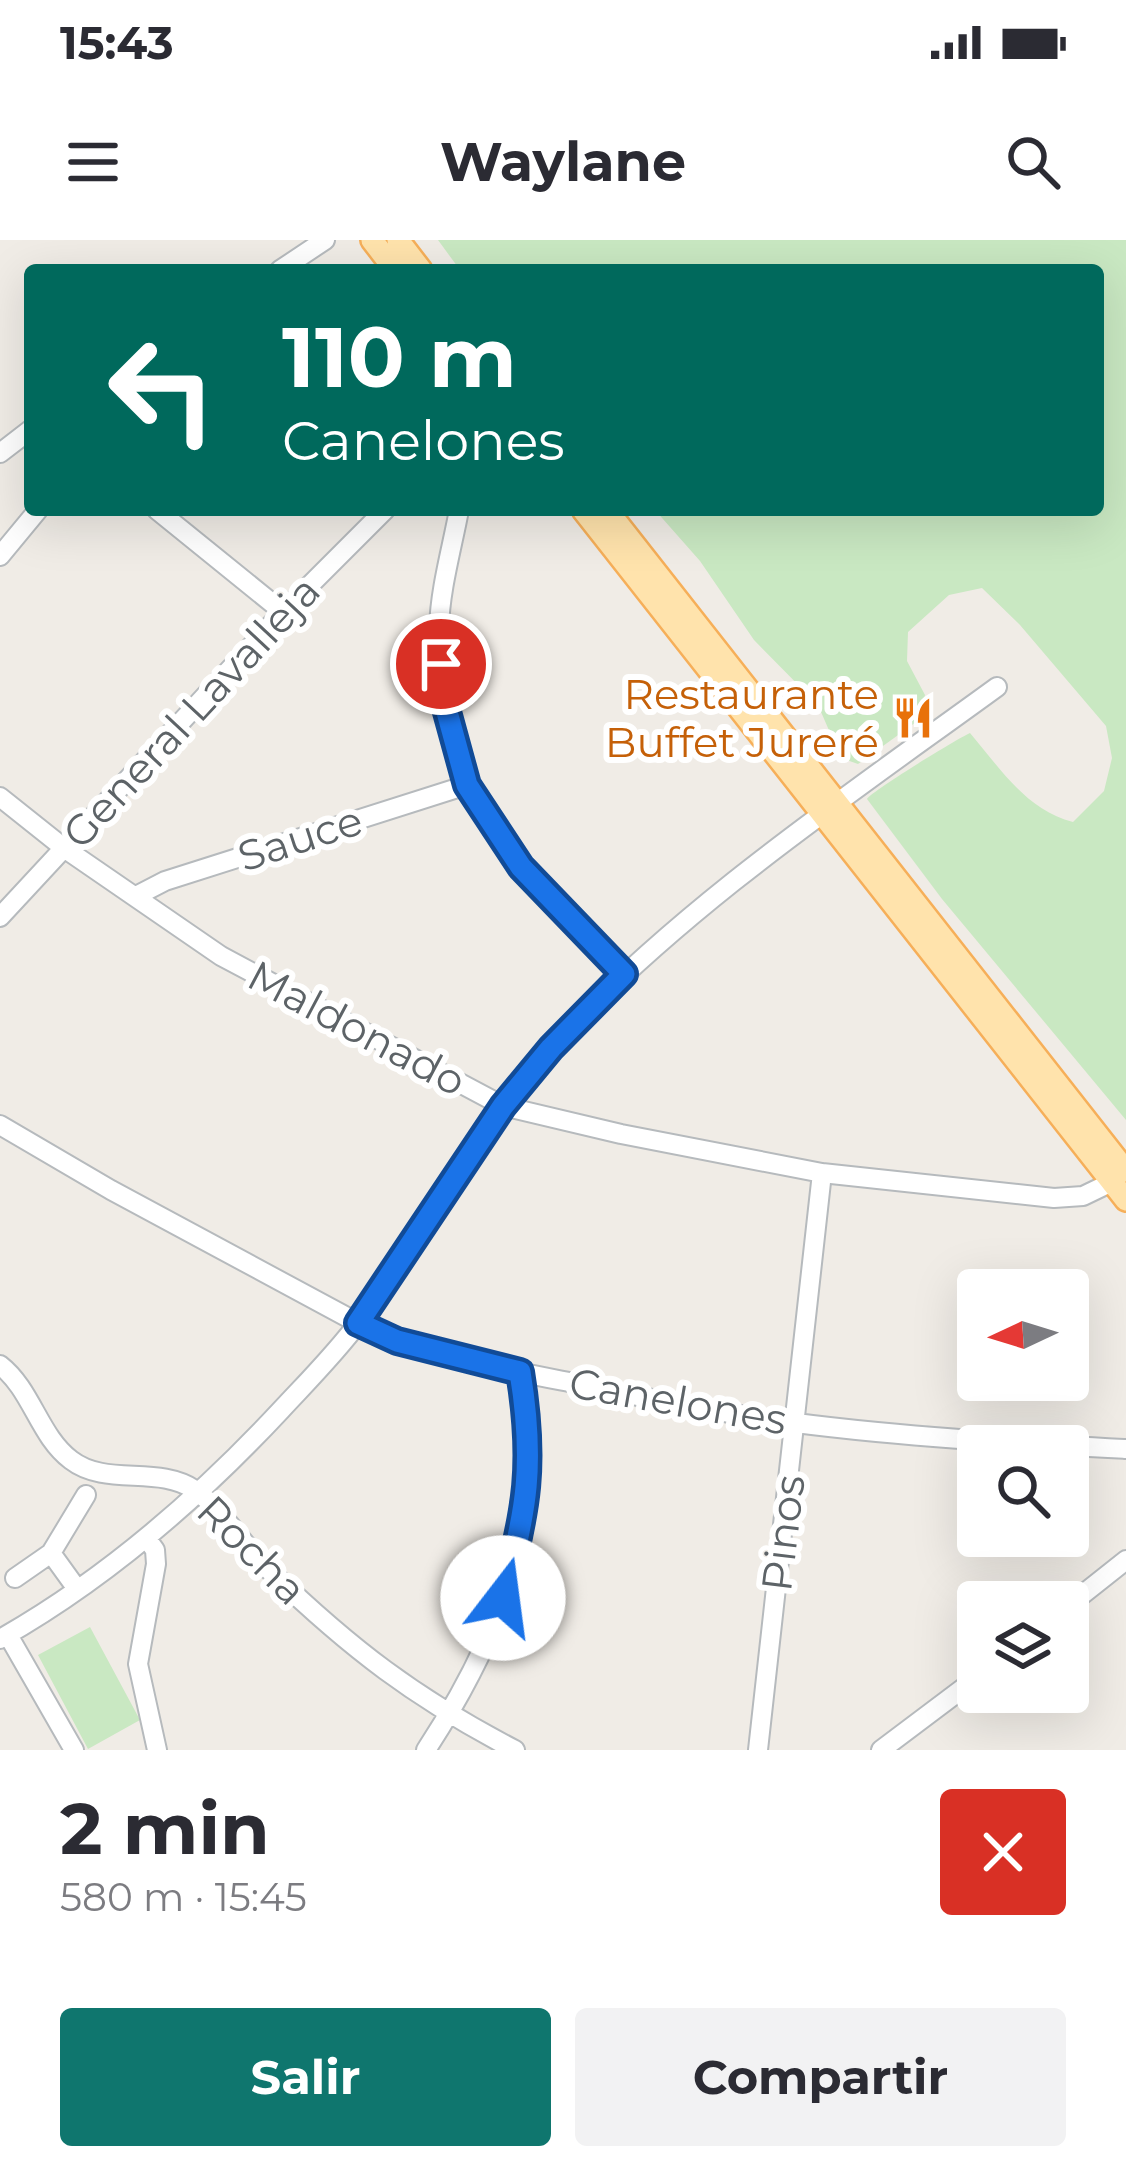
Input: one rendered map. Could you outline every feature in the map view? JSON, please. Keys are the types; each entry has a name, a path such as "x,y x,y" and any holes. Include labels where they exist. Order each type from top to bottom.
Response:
{"main road":[{"path":"372,240 390,264"},
{"path":"398,240 416,264"},
{"path":"588,516 829,809"},
{"path":"611,516 829,809 1121,1184"}],"street":[{"path":"289,264 325,240"},
{"path":"0,453 24,435"},
{"path":"0,556 33,516"},
{"path":"164,516 283,612"},
{"name":"General Lavalleja","path":"0,917 283,612 379,516"},
{"path":"458,516 439,628 444,701 467,785 521,867 624,974"},
{"path":"74,1750 4,1637 147,1539 298,1391 358,1323 503,1106 551,1048 624,974 710,900 997,687"},
{"name":"Sauce","path":"136,896 165,881 467,785"},
{"name":"Maldonado","path":"0,797 64,848 221,956 503,1106 641,1139 822,1173 1054,1198 1083,1196 1121,1184"},
{"name":"Canelones","path":"0,1125 111,1190 397,1341 520,1372 796,1423 1004,1443 1126,1449"},
{"name":"Pinos","path":"758,1750 822,1173"},
{"name":"Rocha","path":"0,1365 24,1388 73,1461 99,1472 175,1480 199,1493 258,1559 392,1679 448,1716 515,1750"},
{"path":"425,1750 482,1655 525,1516 530,1432 520,1372"},
{"path":"15,1578 51,1553 86,1495"},
{"path":"147,1539 155,1550 156,1564 138,1664 157,1750"},
{"path":"51,1553 77,1589"},
{"path":"1089,1589 1126,1560"},
{"path":"881,1750 957,1693"}],"green space":[{"path":"438,240 1126,240 1126,1120 942,899 867,799 970,733 1028,798 1073,822 1104,791 1112,758 1106,726 982,588 949,595 908,632 907,661 925,695 919,720 858,764 841,758 818,705 754,640 700,561 660,516 1104,516 1104,264 456,264"},
{"path":"90,1627 140,1720 88,1749 38,1655"}],"place":[{"name":"Restaurante Buffet Jureré","path":"913,718"}],"route":[{"path":"441,664 444,701 467,785 521,867 624,974 551,1048 503,1106 358,1323 397,1341 520,1372 530,1432 530,1474 525,1516 503,1598"}]}
